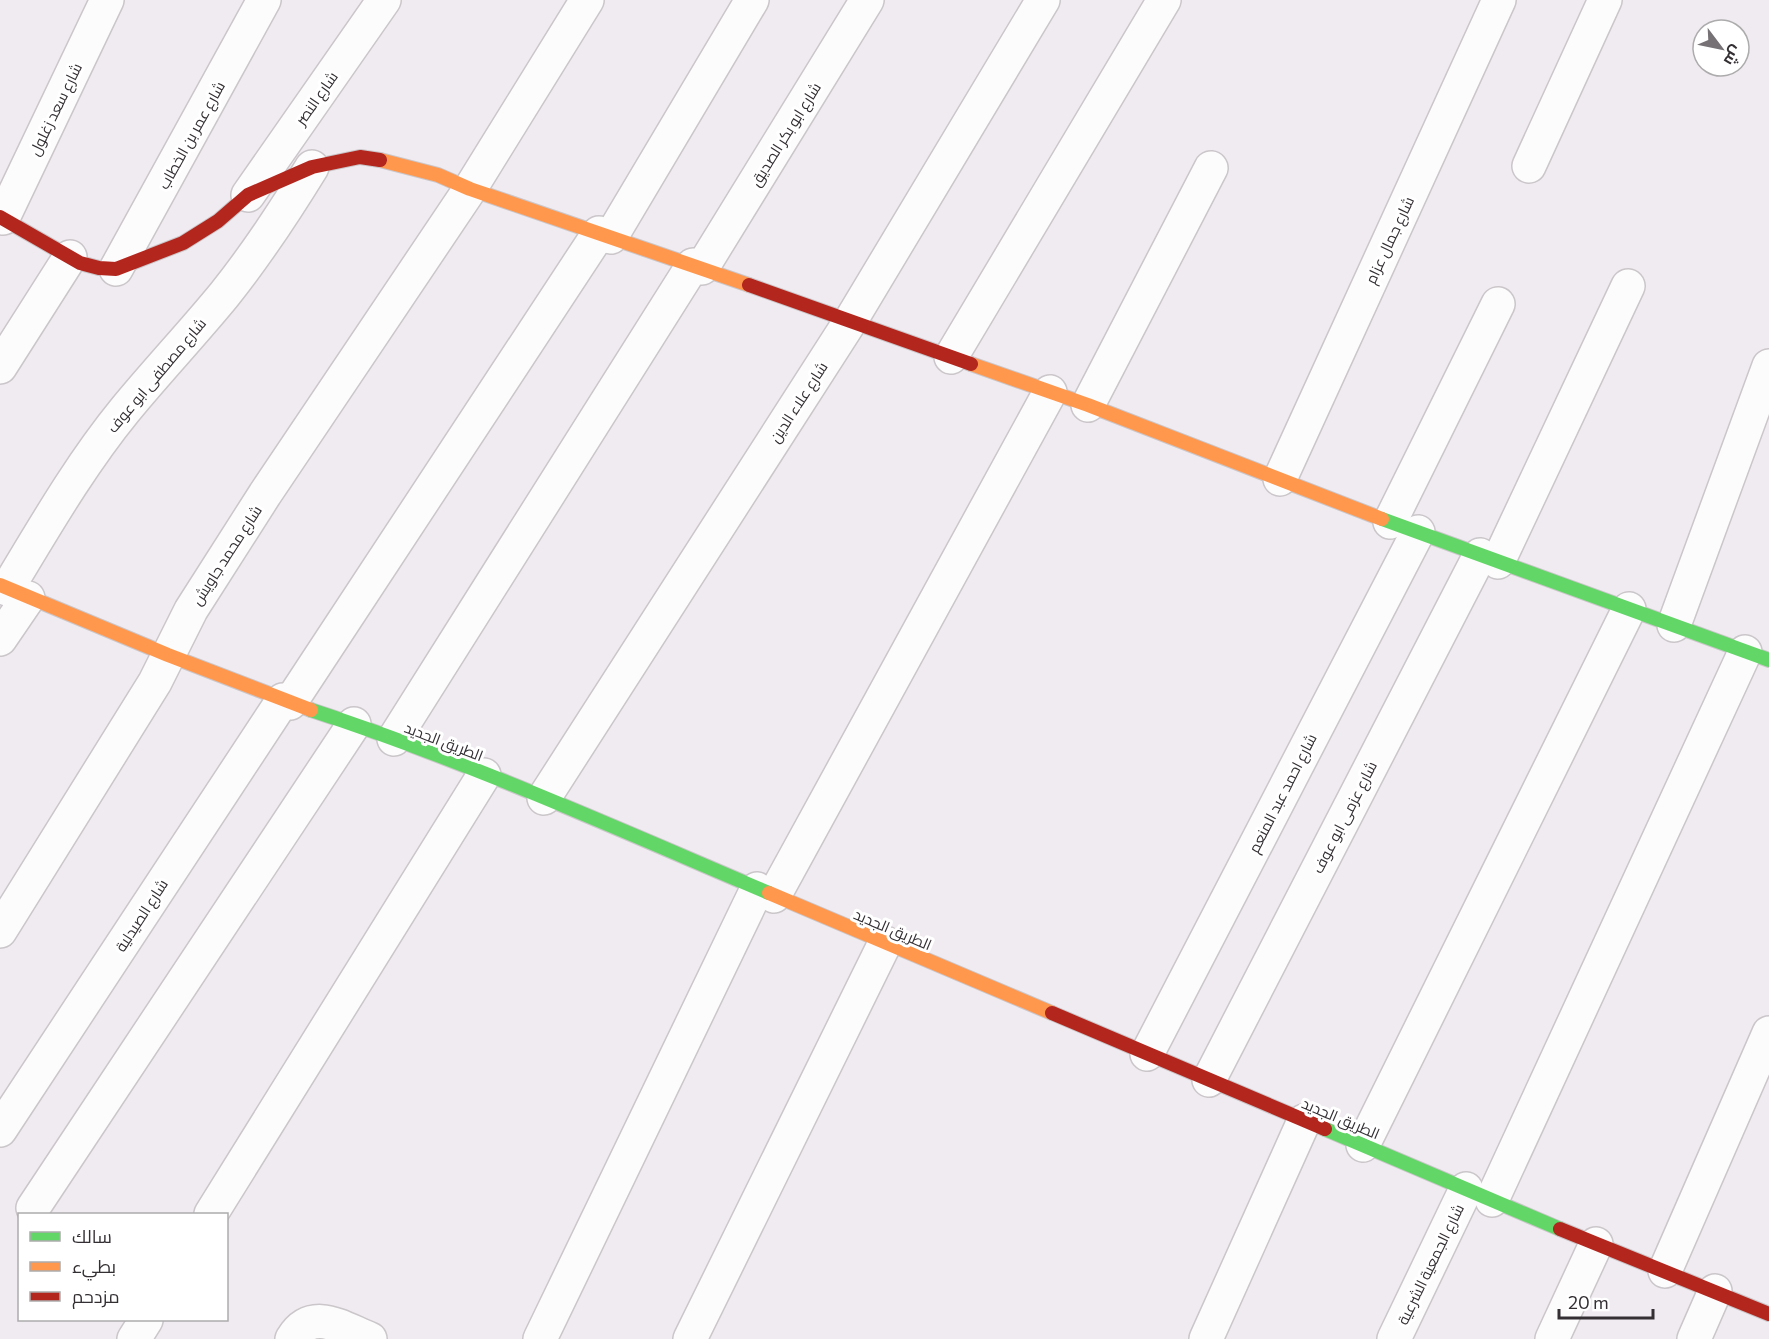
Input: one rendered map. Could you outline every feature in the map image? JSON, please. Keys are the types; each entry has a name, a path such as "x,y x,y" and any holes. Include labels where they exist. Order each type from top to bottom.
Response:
{"street":[{"name":"شارع سعد زغلول","path":"1,217 107,0"},
{"name":"شارع عمر بن الخطاب","path":"116,269 264,0"},
{"name":"شارع النصر","path":"248,195 384,0"},
{"name":"شارع محمد جاويش","path":"0,931 155,682 191,609 265,494 470,189 587,0"},
{"name":"شارع الصيدلية","path":"0,1130 286,702 605,235 752,0"},
{"name":"شارع ابو بكر الصديق","path":"394,739 867,0"},
{"name":"شارع علاء الدين","path":"544,798 851,320 1043,0"},
{"path":"951,357 1164,0"},
{"name":"شارع جمال عزام","path":"1280,479 1499,0"},
{"path":"1529,166 1605,0"},
{"path":"1,217 80,263 99,268 116,269 183,243 218,221 248,195 312,167 360,157 396,163 438,175 470,189 851,320 1088,405 1404,527 1763,657"},
{"name":"شارع مصطفى ابو عوف","path":"0,639 11,591 102,440 225,294 283,214 312,167"},
{"path":"1088,405 1211,168"},
{"path":"0,367 70,257"},
{"name":"شارع عزمى ابو عوف","path":"1209,1080 1489,558 1628,286"},
{"name":"شارع احمد عبد المنعم","path":"1147,1054 1404,527 1498,304"},
{"path":"1674,626 1769,366"},
{"path":"540,1339 766,892 1050,392"},
{"name":"الطريق الجديد","path":"11,591 286,702 354,724 544,798 1596,1244 1769,1314"},
{"path":"1363,1145 1629,609"},
{"name":"شارع الجمعية الشرعية","path":"1394,1339 1479,1194 1763,657"},
{"path":"33,1208 354,724"},
{"path":"213,1213 484,775"},
{"path":"690,1339 885,943"},
{"path":"1665,1271 1769,1033"},
{"path":"1206,1339 1304,1120"},
{"path":"1552,1339 1596,1244"},
{"path":"1694,1339 1714,1291"},
{"path":"134,1339 145,1321"},
{"path":"292,1339 298,1330 309,1322 324,1321 370,1339"}],"traffic: fast":[{"path":"1382,519 1769,660"},
{"path":"311,710 485,773 769,893"},
{"path":"1325,1129 1560,1229"}],"traffic: slow":[{"path":"380,160 438,175 470,189 749,285"},
{"path":"971,364 1088,405 1382,519"},
{"path":"0,585 168,655 311,710"},
{"path":"769,893 1052,1013"}],"traffic: jam":[{"path":"0,217 80,263 99,268 116,269 183,243 218,221 248,195 312,167 360,157 380,160"},
{"path":"749,285 971,364"},
{"path":"1052,1013 1325,1129"},
{"path":"1560,1229 1769,1314"}]}
